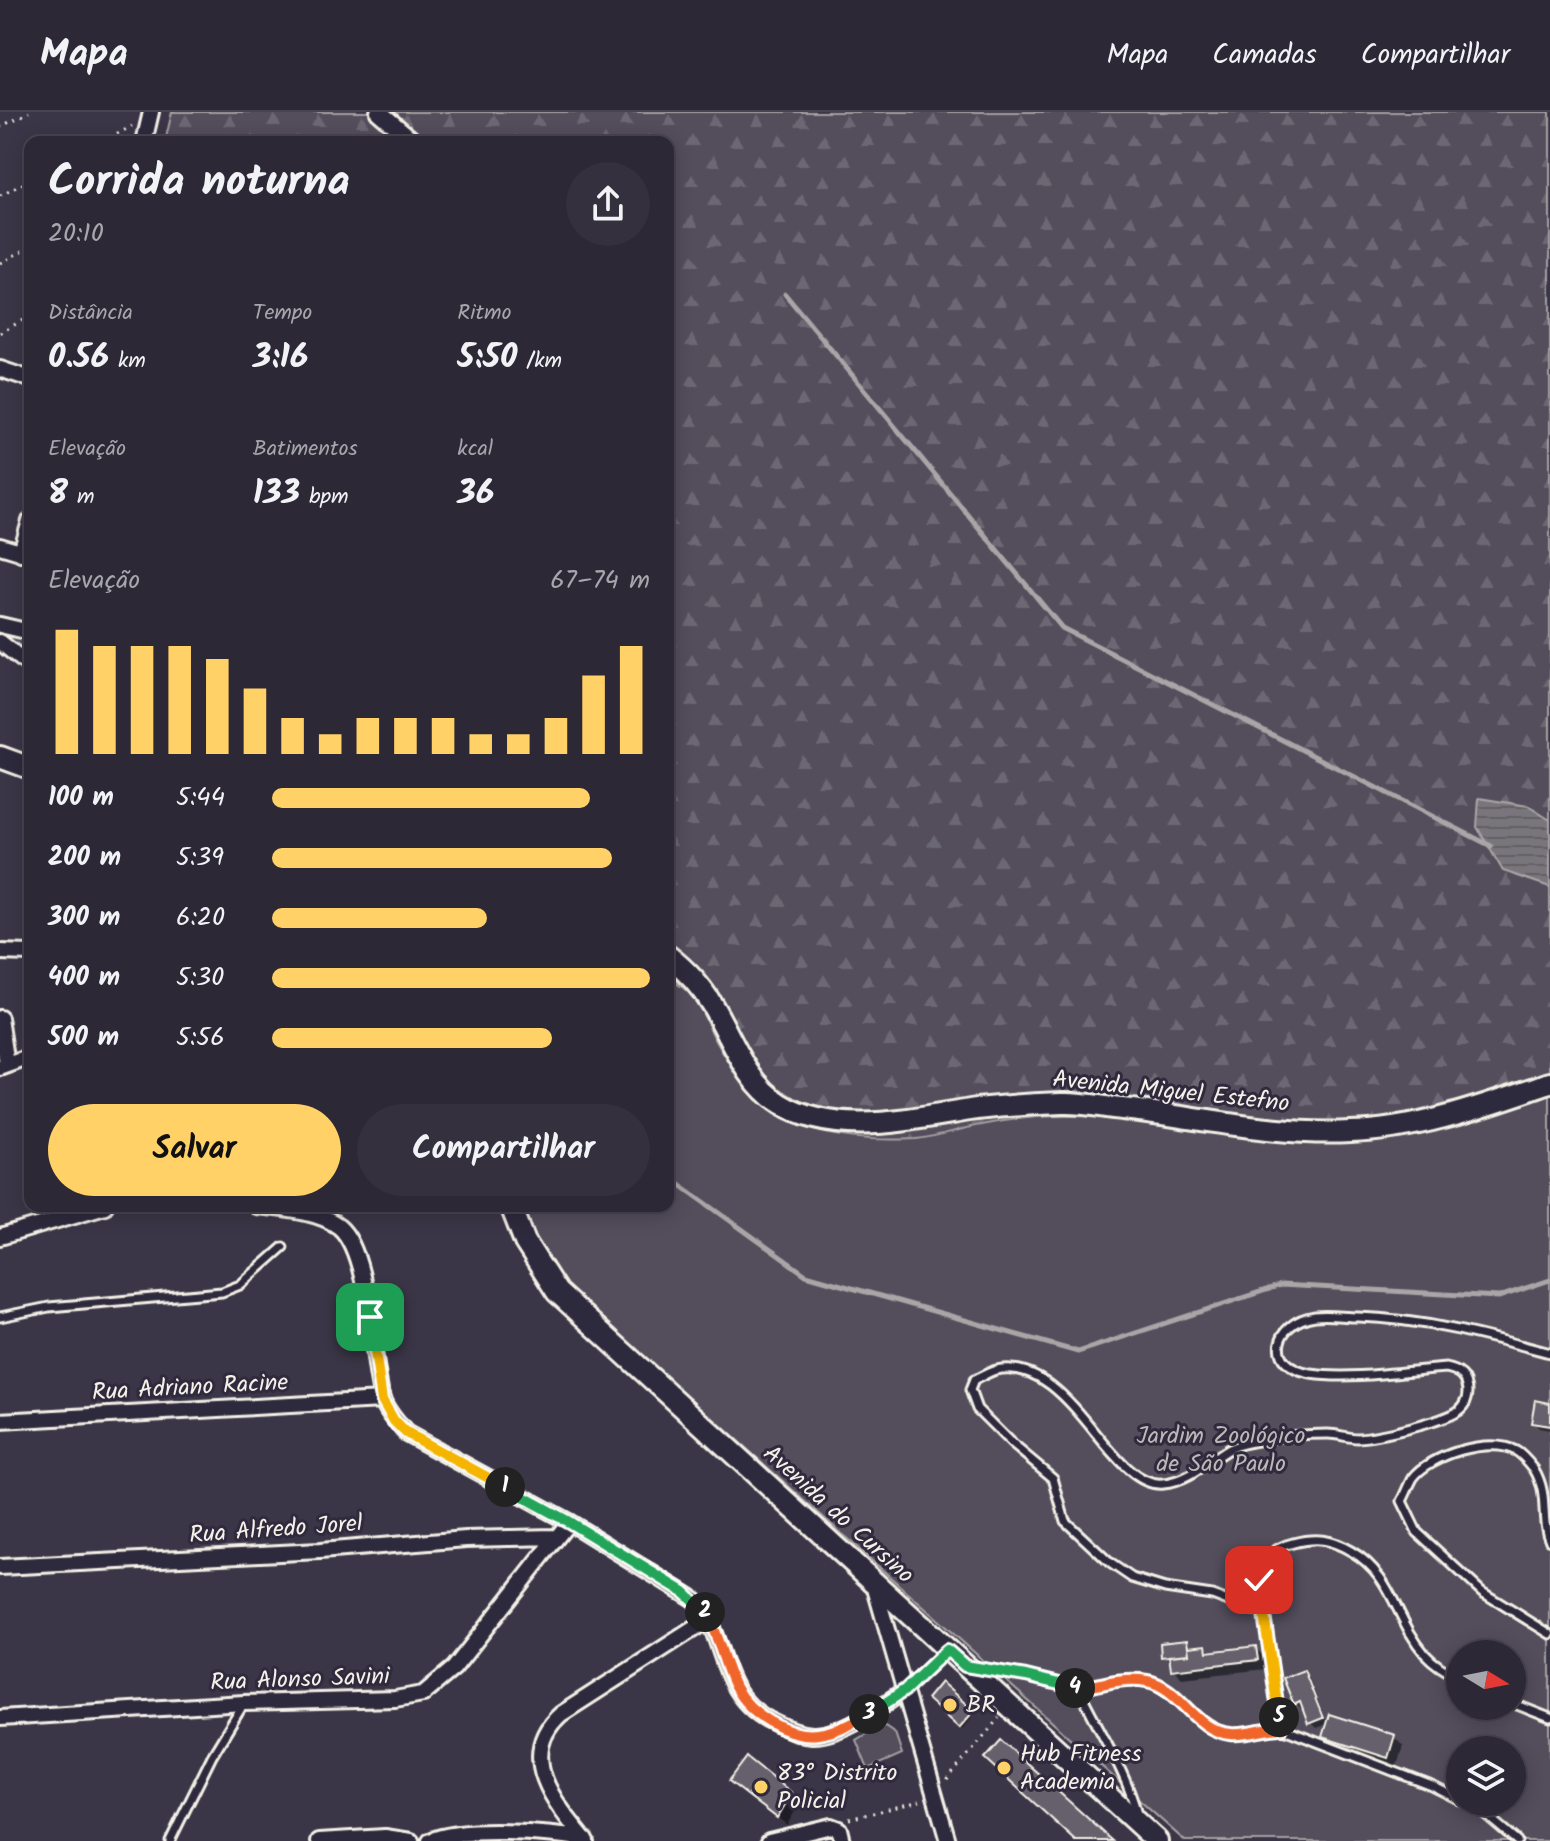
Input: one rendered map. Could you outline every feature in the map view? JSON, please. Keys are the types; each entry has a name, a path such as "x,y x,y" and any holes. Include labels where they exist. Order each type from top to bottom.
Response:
{"main road":[{"path":"0,757 24,766"},
{"name":"Avenida Miguel Estefno","path":"674,961 687,971 711,1004 759,1085 780,1103 823,1120 863,1122 917,1119 979,1109 1064,1103 1162,1113 1275,1132 1352,1132 1419,1123 1550,1083"},
{"name":"Avenida do Cursino","path":"513,1212 525,1242 557,1292 1157,1841"}],"street":[{"path":"379,112 407,136"},
{"path":"145,136 150,115"},
{"path":"0,369 24,377"},
{"path":"0,546 24,553"},
{"path":"0,625 24,631"},
{"path":"0,642 24,661"},
{"path":"0,952 24,953"},
{"path":"0,1018 4,1067 24,1059"},
{"path":"0,1237 85,1212"},
{"path":"287,1212 324,1219 345,1233 359,1267 382,1400 394,1421 406,1433 569,1522 695,1600 709,1619 737,1690 763,1718 796,1732 814,1735 832,1731 871,1713 905,1690"},
{"name":"Rua Adriano Racine","path":"0,1421 382,1400"},
{"name":"Rua Alonso Savini","path":"0,1718 244,1703 395,1699 423,1694 454,1668 569,1522"},
{"name":"Rua Alfredo Jorel","path":"0,1567 320,1551 466,1539 555,1537"},
{"path":"874,1584 948,1841"},
{"path":"588,1840 560,1811 544,1784 541,1752 549,1728 561,1714 709,1619"},
{"path":"769,1841 831,1826 840,1835"},
{"path":"430,1841 480,1834 588,1840"},
{"path":"319,1841 385,1837 411,1841"}],"lane":[{"path":"0,1317 49,1307 222,1292 240,1285 283,1247"},
{"path":"1263,1609 1252,1610 1212,1595 1165,1588 1132,1578 1110,1563 1065,1521 1053,1478 977,1409 970,1390 974,1380 996,1370 1023,1370 1048,1383 1140,1479 1163,1485 1201,1470 1229,1448 1278,1438 1329,1434 1358,1438 1396,1432 1457,1412 1466,1403 1469,1392 1466,1378 1456,1370 1313,1374 1285,1365 1279,1355 1279,1345 1295,1322 1315,1316 1421,1322 1459,1328 1550,1353"},
{"path":"1550,1541 1546,1494 1535,1470 1517,1451 1497,1446 1435,1458 1413,1478 1402,1501 1417,1532 1482,1592 1550,1634"},
{"path":"1281,1728 1260,1572 1261,1564 1271,1552 1288,1544 1327,1539 1367,1560 1377,1570 1402,1620 1426,1656 1446,1671"},
{"path":"905,1690 947,1650"},
{"path":"965,1666 1079,1689 1117,1680 1151,1681 1170,1693 1209,1728 1232,1735 1281,1728 1446,1793"},
{"path":"1079,1689 1129,1786 1140,1825"},
{"path":"170,1841 212,1756 244,1703"},
{"path":"1526,1709 1550,1718"},
{"path":"1487,1816 1517,1841"}],"path":[{"path":"0,127 29,112"},
{"path":"113,136 150,115"},
{"path":"0,196 24,183"},
{"path":"0,263 24,250"},
{"path":"0,333 24,319"},
{"path":"840,1835 849,1819 935,1794 1009,1706"}],"green space":[{"path":"172,112 1550,112 1550,1841 1185,1841 564,1285 542,1251 526,1212 674,1212 674,136 166,136"},
{"path":"0,629 24,635 24,654 0,636"},
{"name":"Jardim Zoológico de São Paulo","path":"674,982 692,997 729,1063 756,1098 791,1122 853,1138 916,1139 998,1122 1093,1116 1277,1140 1347,1140 1449,1124 1550,1095 1550,1841 1185,1841 564,1285 542,1251 526,1212 674,1212"},
{"path":"885,1726 895,1733 902,1754 868,1769 856,1740"}],"shaded area":[{"path":"1479,798 1528,806 1550,820 1550,887 1503,871 1477,827"}],"building":[{"path":"1535,1400 1550,1403 1550,1426 1531,1423"},
{"path":"1187,1640 1189,1654 1161,1657 1160,1643"},
{"path":"1206,1645 1207,1652 1256,1646 1258,1660 1171,1670 1169,1656 1189,1654 1188,1647"},
{"path":"1304,1670 1323,1718 1308,1724 1300,1702 1294,1705 1283,1678"},
{"name":"BR","path":"941,1682 974,1711 959,1728 927,1699"},
{"path":"1329,1714 1395,1735 1388,1758 1322,1737"},
{"path":"1001,1740 1113,1841 1076,1841 985,1758"},
{"name":"83° Distrito Policial","path":"747,1757 792,1793 777,1818 729,1781"}],"waterway":[{"path":"785,294 1062,628 1491,846"},
{"path":"674,1180 806,1275 1078,1352 1281,1285 1499,1297 1550,1280"}],"place":[{"name":"BR","path":"950,1705"},
{"name":"Hub Fitness Academia","path":"1004,1768"},
{"name":"83° Distrito Policial","path":"761,1787"}],"route":[{"path":"370,1317 382,1400 394,1421 406,1433 569,1522 695,1600 708,1616 737,1690 763,1718 796,1732 814,1735 832,1731 871,1713 905,1690 947,1650 965,1666 1079,1689 1117,1680 1151,1681 1170,1693 1209,1728 1232,1735 1281,1728 1259,1580"}]}
